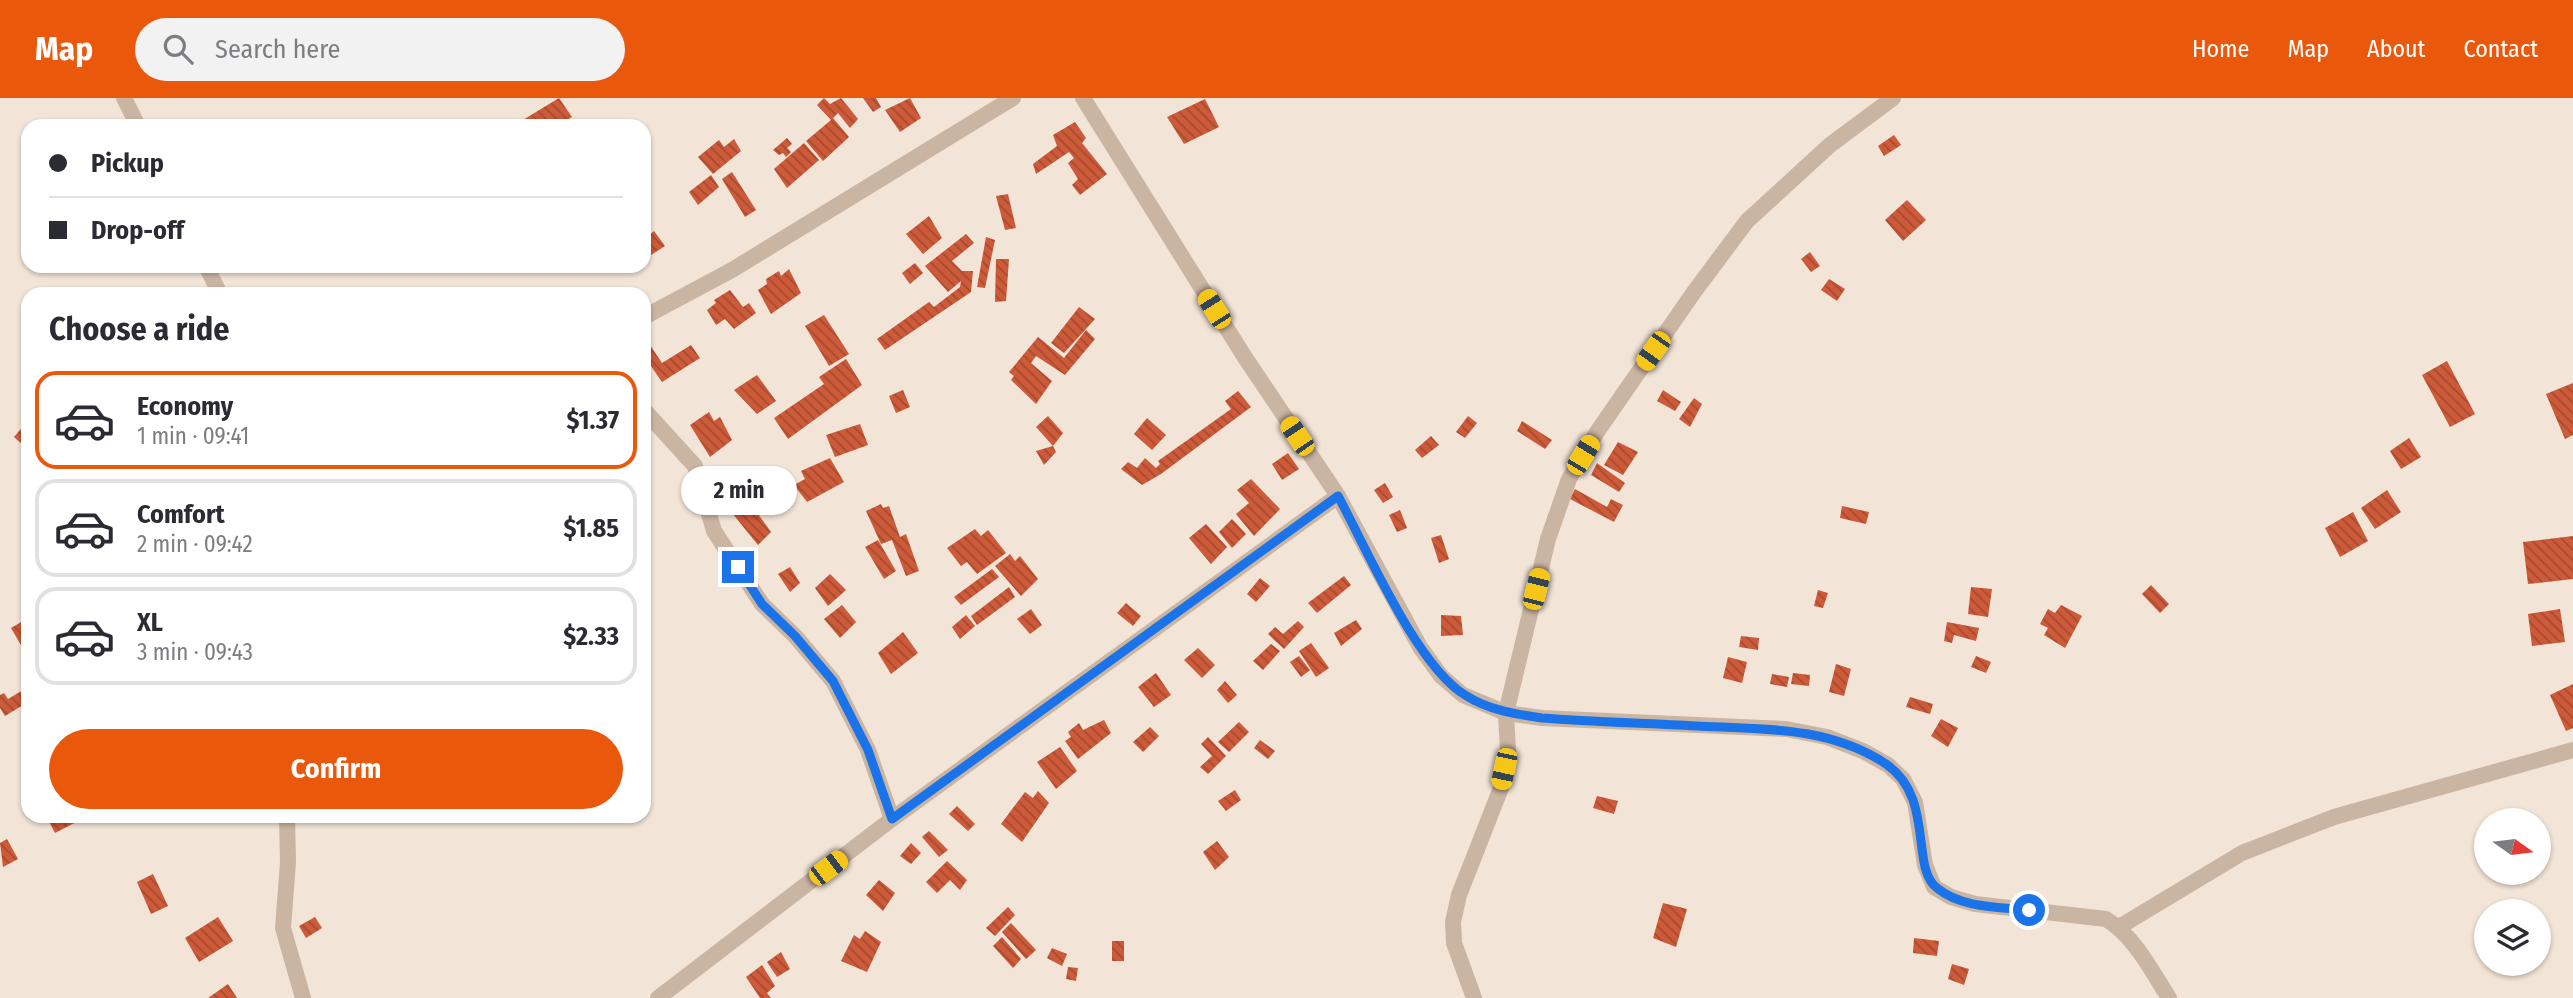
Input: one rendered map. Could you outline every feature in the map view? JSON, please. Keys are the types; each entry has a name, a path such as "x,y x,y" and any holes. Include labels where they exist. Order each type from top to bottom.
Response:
{"street":[{"path":"124,98 134,119"},
{"path":"651,313 732,270 1013,98"},
{"path":"1083,98 1244,356 1338,496 1420,647 1441,676 1463,695 1506,713 1581,721 1786,729 1827,737 1863,751 1888,765 1903,779 1915,802 1925,865 1934,887 1951,897 1975,904 2106,919 2119,927 2169,998"},
{"path":"1474,998 1454,943 1453,922 1459,895 1489,825 1501,788 1508,751 1506,713 1559,506 1569,479 1597,432 1747,221 1830,145 1893,98"},
{"path":"651,418 695,466 714,531 762,604 795,636 833,681 868,750 892,819"},
{"path":"657,998 892,819 1338,496"},
{"path":"2119,927 2242,853 2333,817 2573,750"},
{"path":"287,823 288,862 283,928 303,998"}],"building":[{"path":"559,98 572,117 569,119 524,119"},
{"path":"824,98 830,104 841,98 858,119 850,128 838,113 833,118 849,137 823,161 806,141 831,120 817,105"},
{"path":"863,98 876,98 881,107 873,112"},
{"path":"910,98 921,118 900,132 885,110"},
{"path":"1205,99 1219,127 1184,144 1167,117"},
{"path":"1075,122 1086,138 1082,143 1107,174 1080,195 1072,185 1078,179 1068,163 1074,158 1069,152 1036,174 1033,164 1057,146 1053,135"},
{"path":"1894,135 1901,145 1884,156 1878,146"},
{"path":"787,138 792,144 787,148 791,152 786,157 773,150"},
{"path":"734,139 741,151 713,174 698,157 719,140 724,147"},
{"path":"804,143 819,160 787,188 774,169"},
{"path":"732,172 756,210 745,217 722,179"},
{"path":"711,175 719,187 698,205 689,192"},
{"path":"1008,194 1016,228 1005,230 996,196"},
{"path":"1907,200 1926,220 1903,241 1885,220"},
{"path":"929,216 942,238 923,254 906,234"},
{"path":"654,231 665,246 651,255 651,233"},
{"path":"966,234 974,243 952,261 962,271 973,271 971,292 885,350 877,339 929,302 934,307 960,287 961,281 948,292 925,266"},
{"path":"986,237 995,240 985,288 977,287"},
{"path":"1810,252 1820,266 1811,272 1801,259"},
{"path":"996,259 1009,259 1006,301 995,302"},
{"path":"915,263 923,273 910,284 902,273"},
{"path":"789,269 801,293 771,314 758,290 767,284 766,279 779,271 781,276"},
{"path":"1829,279 1845,289 1837,301 1821,290"},
{"path":"730,290 743,307 749,303 756,313 734,329 725,319 716,325 707,310 716,303 714,300"},
{"path":"1079,307 1095,319 1064,353 1051,343"},
{"path":"824,315 849,354 829,366 805,326"},
{"path":"1086,330 1095,339 1065,375 1036,356 1031,363 1052,381 1036,404 1011,380 1014,376 1009,372 1038,337 1064,358"},
{"path":"691,345 700,358 662,382 651,366 651,346 662,363"},
{"path":"846,359 862,385 788,439 774,418 824,384 819,377"},
{"path":"2447,361 2475,414 2450,427 2422,375"},
{"path":"757,375 776,401 757,414 734,390"},
{"path":"2573,383 2573,435 2565,439 2546,394"},
{"path":"903,390 910,407 896,413 889,396"},
{"path":"1663,390 1681,402 1675,411 1657,401"},
{"path":"1238,391 1251,407 1161,474 1142,485 1121,469 1128,462 1137,468 1145,458 1156,468 1160,464 1158,461 1231,409 1225,401"},
{"path":"1694,398 1702,404 1690,427 1679,419"},
{"path":"709,412 714,421 720,417 732,440 710,457 690,425"},
{"path":"1048,416 1063,433 1053,446 1036,427"},
{"path":"1468,416 1477,423 1465,438 1456,432"},
{"path":"1147,418 1166,435 1152,450 1134,434"},
{"path":"1522,421 1552,440 1545,449 1517,431"},
{"path":"860,424 868,445 835,457 826,435"},
{"path":"21,429 21,443 14,437"},
{"path":"1431,436 1439,445 1422,458 1415,450"},
{"path":"2409,438 2421,457 2401,469 2390,451"},
{"path":"1618,442 1638,452 1623,475 1604,465"},
{"path":"1053,446 1056,452 1044,465 1036,451"},
{"path":"1288,453 1299,469 1282,480 1272,464"},
{"path":"830,458 844,482 807,502 794,485 805,479 801,471"},
{"path":"1597,463 1625,483 1619,492 1591,475"},
{"path":"1251,479 1280,509 1254,536 1236,514 1249,503 1237,490"},
{"path":"1385,483 1393,497 1383,503 1374,490"},
{"path":"770,488 778,502 760,513 751,499"},
{"path":"1575,489 1607,507 1611,499 1623,505 1614,522 1570,499"},
{"path":"2387,490 2401,512 2375,529 2361,508"},
{"path":"745,496 771,532 758,545 728,508"},
{"path":"881,504 883,508 889,506 900,537 906,534 919,571 906,576 892,540 881,544 866,511"},
{"path":"1842,506 1869,512 1866,524 1840,518"},
{"path":"1400,510 1407,528 1397,532 1389,515"},
{"path":"2353,512 2368,541 2340,557 2325,528"},
{"path":"1232,519 1246,534 1232,548 1219,532"},
{"path":"1206,524 1227,547 1211,564 1189,538"},
{"path":"975,529 981,536 988,530 1006,553 977,574 967,562 961,566 947,548"},
{"path":"1441,535 1449,559 1439,563 1431,538"},
{"path":"2573,536 2573,579 2528,584 2523,542"},
{"path":"878,540 896,571 884,579 865,547"},
{"path":"1010,554 1015,561 1020,556 1038,579 1021,596 995,566"},
{"path":"790,567 800,583 790,592 778,574"},
{"path":"992,569 999,577 961,605 954,597"},
{"path":"830,574 846,590 828,606 815,588"},
{"path":"1344,576 1351,585 1317,613 1308,603"},
{"path":"1260,578 1270,586 1256,602 1247,594"},
{"path":"2151,585 2169,604 2160,613 2142,594"},
{"path":"1009,587 1015,597 977,625 971,616"},
{"path":"1971,587 1992,589 1988,617 1968,614"},
{"path":"1818,590 1828,593 1823,608 1814,606"},
{"path":"1126,603 1141,616 1133,626 1117,613"},
{"path":"842,605 856,622 840,638 824,619"},
{"path":"2061,605 2082,616 2065,648 2044,635 2048,628 2040,624 2048,609 2055,613"},
{"path":"1031,609 1042,625 1030,634 1017,619"},
{"path":"2560,609 2565,642 2532,646 2528,614"},
{"path":"966,615 975,626 960,639 952,627"},
{"path":"1441,615 1461,616 1463,635 1441,636"},
{"path":"1356,620 1362,629 1341,646 1334,633"},
{"path":"1298,621 1304,627 1284,649 1268,634 1275,627 1283,634"},
{"path":"21,622 21,645 11,628"},
{"path":"1947,622 1979,628 1976,641 1954,635 1952,643 1944,641"},
{"path":"903,632 918,653 891,674 878,653"},
{"path":"1741,636 1759,638 1758,650 1739,647"},
{"path":"1311,643 1329,668 1316,677 1299,651"},
{"path":"1271,644 1280,651 1263,670 1253,661"},
{"path":"1198,648 1215,665 1202,678 1184,660"},
{"path":"1299,656 1310,670 1301,677 1290,662"},
{"path":"1976,656 1991,662 1986,673 1971,667"},
{"path":"1728,657 1747,662 1742,683 1723,678"},
{"path":"1836,664 1851,669 1844,696 1829,692"},
{"path":"1156,673 1171,695 1154,707 1138,687"},
{"path":"1793,673 1810,675 1809,686 1791,684"},
{"path":"1772,674 1789,677 1787,687 1770,684"},
{"path":"1225,681 1237,695 1228,703 1217,690"},
{"path":"2573,684 2573,728 2566,731 2550,695"},
{"path":"21,691 21,706 5,716 0,708 0,695 4,693 8,699"},
{"path":"1910,697 1933,704 1930,714 1906,707"},
{"path":"1941,719 1958,728 1948,747 1931,736"},
{"path":"1104,720 1111,733 1078,759 1065,741 1071,737 1068,732 1079,723 1083,730"},
{"path":"1239,722 1249,732 1229,752 1218,742"},
{"path":"1150,727 1159,736 1143,752 1133,742"},
{"path":"1208,737 1226,756 1208,774 1200,767 1212,756 1201,744"},
{"path":"1260,740 1275,751 1268,759 1254,748"},
{"path":"1060,747 1077,771 1056,789 1037,762"},
{"path":"1235,790 1241,800 1226,811 1218,801"},
{"path":"1038,791 1049,803 1022,842 1001,824 1025,792 1033,798"},
{"path":"1597,796 1618,801 1614,814 1593,808"},
{"path":"957,806 975,824 968,831 949,814"},
{"path":"50,823 74,823 55,833"},
{"path":"929,831 948,850 939,857 922,837"},
{"path":"7,839 18,859 3,867 0,843"},
{"path":"1217,841 1229,857 1215,870 1203,852"},
{"path":"911,843 921,853 911,864 900,856"},
{"path":"947,861 967,880 960,890 950,880 937,893 926,882"},
{"path":"153,874 168,906 151,914 137,882"},
{"path":"879,880 895,893 883,911 866,895"},
{"path":"1663,903 1687,909 1676,947 1653,938"},
{"path":"1008,907 1015,915 995,936 986,928"},
{"path":"218,917 233,941 199,962 185,938"},
{"path":"315,917 322,928 306,938 299,926"},
{"path":"1011,923 1036,950 1026,959 1002,932"},
{"path":"865,931 881,942 867,972 841,961 854,935 860,939"},
{"path":"1002,937 1021,959 1013,968 993,946"},
{"path":"1914,938 1939,941 1937,956 1913,953"},
{"path":"1112,941 1124,941 1124,961 1112,961"},
{"path":"1052,948 1067,954 1062,966 1047,958"},
{"path":"781,952 790,969 777,977 767,962"},
{"path":"1952,964 1969,969 1964,985 1948,979"},
{"path":"762,965 775,986 767,993 771,998 760,998 746,977"},
{"path":"1068,967 1078,968 1076,981 1066,979"},
{"path":"228,984 237,998 208,998"}],"route":[{"path":"738,567 762,604 820,663 833,681 868,750 892,819 1338,496 1420,647 1441,676 1463,695 1506,713 1542,718 1786,729 1827,737 1863,751 1888,765 1903,779 1915,802 1925,865 1934,887 1951,897 1975,904 2029,910"}]}
